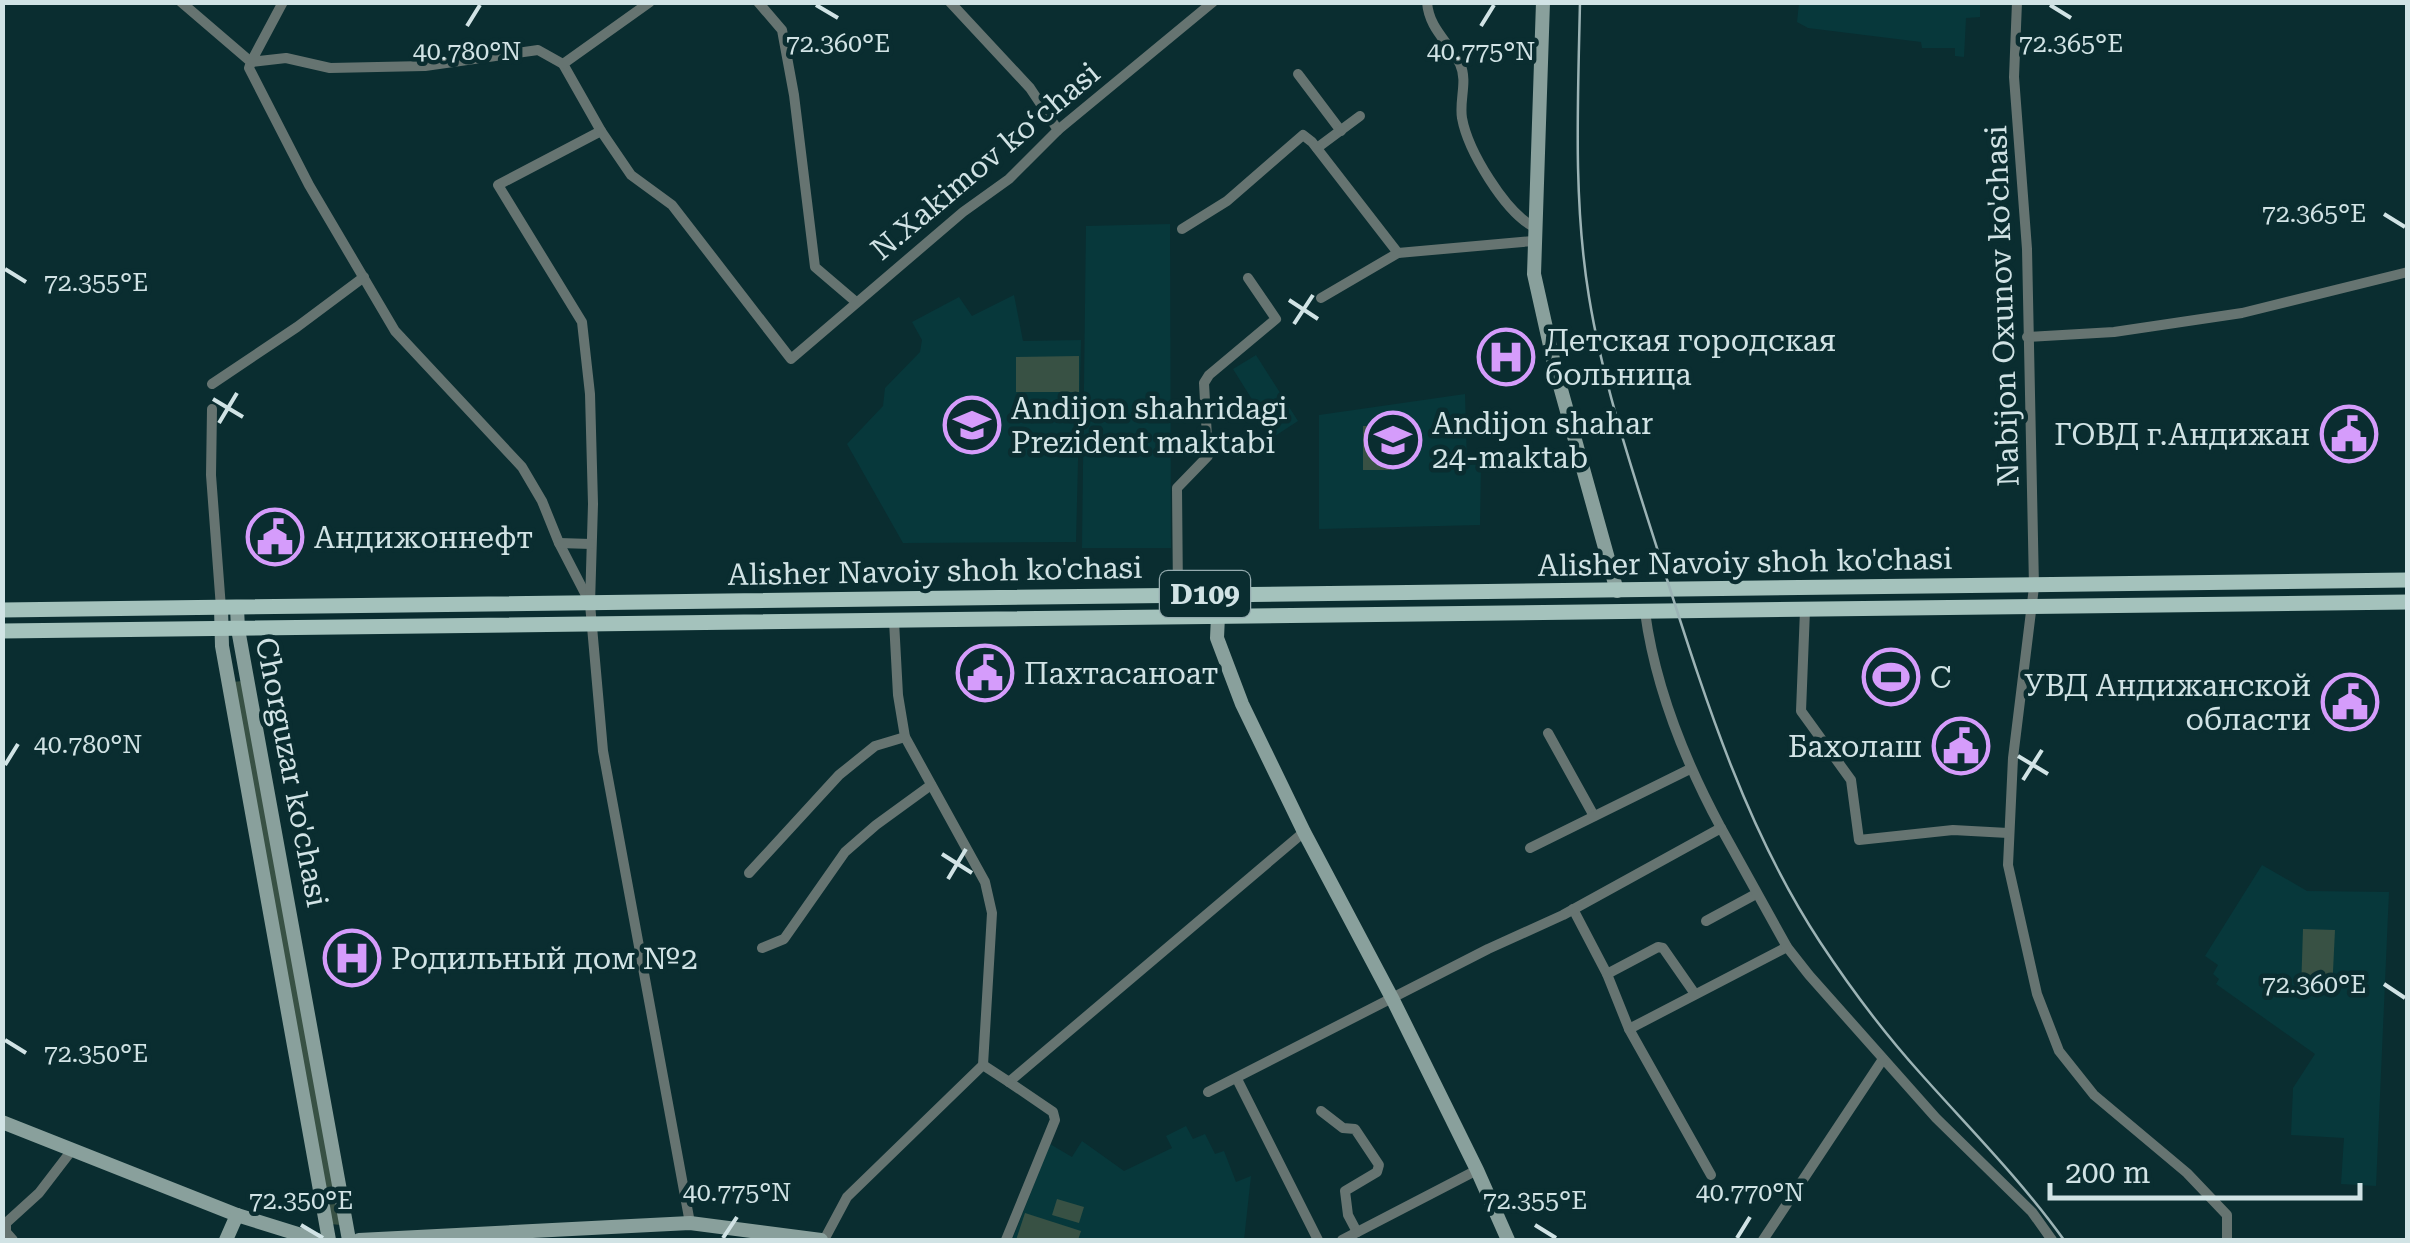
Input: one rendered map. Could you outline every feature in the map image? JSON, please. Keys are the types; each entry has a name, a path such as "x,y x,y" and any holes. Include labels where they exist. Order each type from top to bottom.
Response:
{"main road":[{"path":"1543,2 1534,274 1555,368 1618,591"},
{"name":"Alisher Navoiy shoh ko'chasi","path":"2,610 2408,580"},
{"path":"1363,593 1363,616"},
{"path":"1219,594 1217,638 1242,704 1478,1170 1508,1240"},
{"path":"973,599 974,620"},
{"path":"747,600 747,623"},
{"path":"714,601 715,623"},
{"name":"Alisher Navoiy shoh ko'chasi","path":"2,631 2408,602"},
{"name":"Chorguzar ko'chasi","path":"229,608 220,629 328,1240"},
{"name":"Chorguzar ko'chasi","path":"229,608 238,629 349,1240"},
{"path":"2,1122 298,1238 317,1240"},
{"path":"226,1240 237,1215"},
{"path":"359,1240 690,1222 822,1240"}],"street":[{"path":"181,2 250,62 286,58 330,68 424,66 538,50 563,64 601,130 498,186 582,322 590,394 590,604 603,751 690,1222"},
{"path":"283,2 249,68 309,185 407,346 522,467 590,604"},
{"path":"563,64 650,2"},
{"path":"758,2 782,30 815,267 856,302"},
{"path":"950,2 1030,88 1058,130"},
{"name":"N.Xakimov koʻchasi","path":"601,130 630,175 672,205 790,359 963,212 1009,179 1058,130 1213,2"},
{"path":"1427,2 1431,24 1462,72 1462,116 1473,146 1504,203 1534,234"},
{"name":"Nabijon Oxunov ko'chasi","path":"2017,2 2014,77 2027,249 2034,587 2013,758 2008,865 2036,994 2059,1052 2094,1095 2187,1173 2227,1215 2227,1240"},
{"path":"1298,74 1340,131"},
{"path":"1317,148 1360,116"},
{"path":"1182,229 1228,201 1303,136 1317,148 1398,253"},
{"path":"1321,298 1398,253 1534,234"},
{"path":"2027,337 2114,332 2242,313 2408,272"},
{"path":"212,384 364,276"},
{"path":"1178,595 1177,488 1208,456 1204,383 1276,319 1248,278"},
{"path":"212,409 211,475 229,608"},
{"path":"559,543 592,544"},
{"path":"1805,610 1802,711 1851,780 1858,840 1953,830 2008,833"},
{"path":"1645,612 1648,636 1690,769 1787,947 1836,1008 1936,1118 2032,1212 2052,1240"},
{"path":"822,1240 847,1197 983,1065 992,913 985,882 905,738 894,622"},
{"path":"1548,733 1594,816"},
{"path":"749,873 839,775 875,746 905,738"},
{"path":"1530,848 1690,769"},
{"path":"762,948 784,939 846,852 932,785"},
{"path":"1208,1092 1573,908 1721,828"},
{"path":"1009,1082 1304,832"},
{"path":"1706,921 1756,894"},
{"path":"1573,908 1608,974 1629,1029 1711,1175"},
{"path":"1629,1029 1787,947"},
{"path":"1608,974 1664,948 1695,994"},
{"path":"1763,1240 1883,1059"},
{"path":"983,1065 1053,1112 1056,1120 1006,1240"},
{"path":"1237,1078 1318,1240"},
{"path":"1321,1111 1342,1128 1354,1129 1379,1165 1377,1172 1346,1191 1348,1215 1357,1232"},
{"path":"13,1240 6,1232 6,1223 39,1193 72,1150"},
{"path":"1342,1240 1478,1170"}],"shaded area":[{"path":"1799,3 1980,3 1980,17 1966,18 1964,57 1955,56 1955,48 1922,48 1921,42 1808,28 1797,22"},
{"path":"1170,224 1171,548 1082,548 1086,226"},
{"name":"Andijon shahridagi Prezident maktabi","path":"1014,295 1023,341 1081,340 1076,542 903,543 847,444 883,406 885,388 920,352 922,340 912,322 959,297 972,316"},
{"path":"1256,355 1298,421 1275,436 1233,369"},
{"name":"Andijon shahar 24-maktab","path":"1465,394 1467,465 1481,464 1480,525 1319,529 1319,415"},
{"path":"2262,865 2307,891 2389,892 2376,1186 2341,1184 2344,1138 2291,1135 2293,1088 2315,1054 2216,984 2219,979 2213,974 2218,965 2205,956"},
{"path":"1186,1126 1193,1139 1205,1134 1215,1154 1224,1151 1236,1182 1251,1176 1244,1240 1012,1240 1050,1144 1072,1157 1082,1141 1124,1171 1172,1148 1166,1136"}],"green space":[{"path":"1079,356 1079,392 1016,392 1016,357"},
{"path":"1363,426 1390,426 1390,470 1363,470"},
{"path":"242,681 341,1225 330,1224 233,682"},
{"path":"2303,929 2335,930 2332,992 2301,991"},
{"path":"1057,1199 1084,1207 1079,1223 1052,1215"},
{"path":"1025,1213 1081,1231 1078,1240 1016,1240"}],"railway":[{"path":"1580,2 1579,187 1584,260 1595,331 1631,467 1729,760 1793,898 1844,977 1894,1043 2013,1176 2064,1240"}],"place":[{"name":"Детская городская больница","path":"1506,357"},
{"name":"Andijon shahridagi Prezident maktabi","path":"972,425"},
{"name":"ГОВД г.Андижан","path":"2349,434"},
{"name":"Andijon shahar 24-maktab","path":"1393,440"},
{"name":"Андижоннефт","path":"275,537"},
{"name":"Пахтасаноат","path":"985,673"},
{"name":"С","path":"1891,677"},
{"name":"УВД Андижанской области","path":"2350,702"},
{"name":"Бахолаш","path":"1961,746"},
{"name":"Родильный дом №2","path":"352,958"}]}
